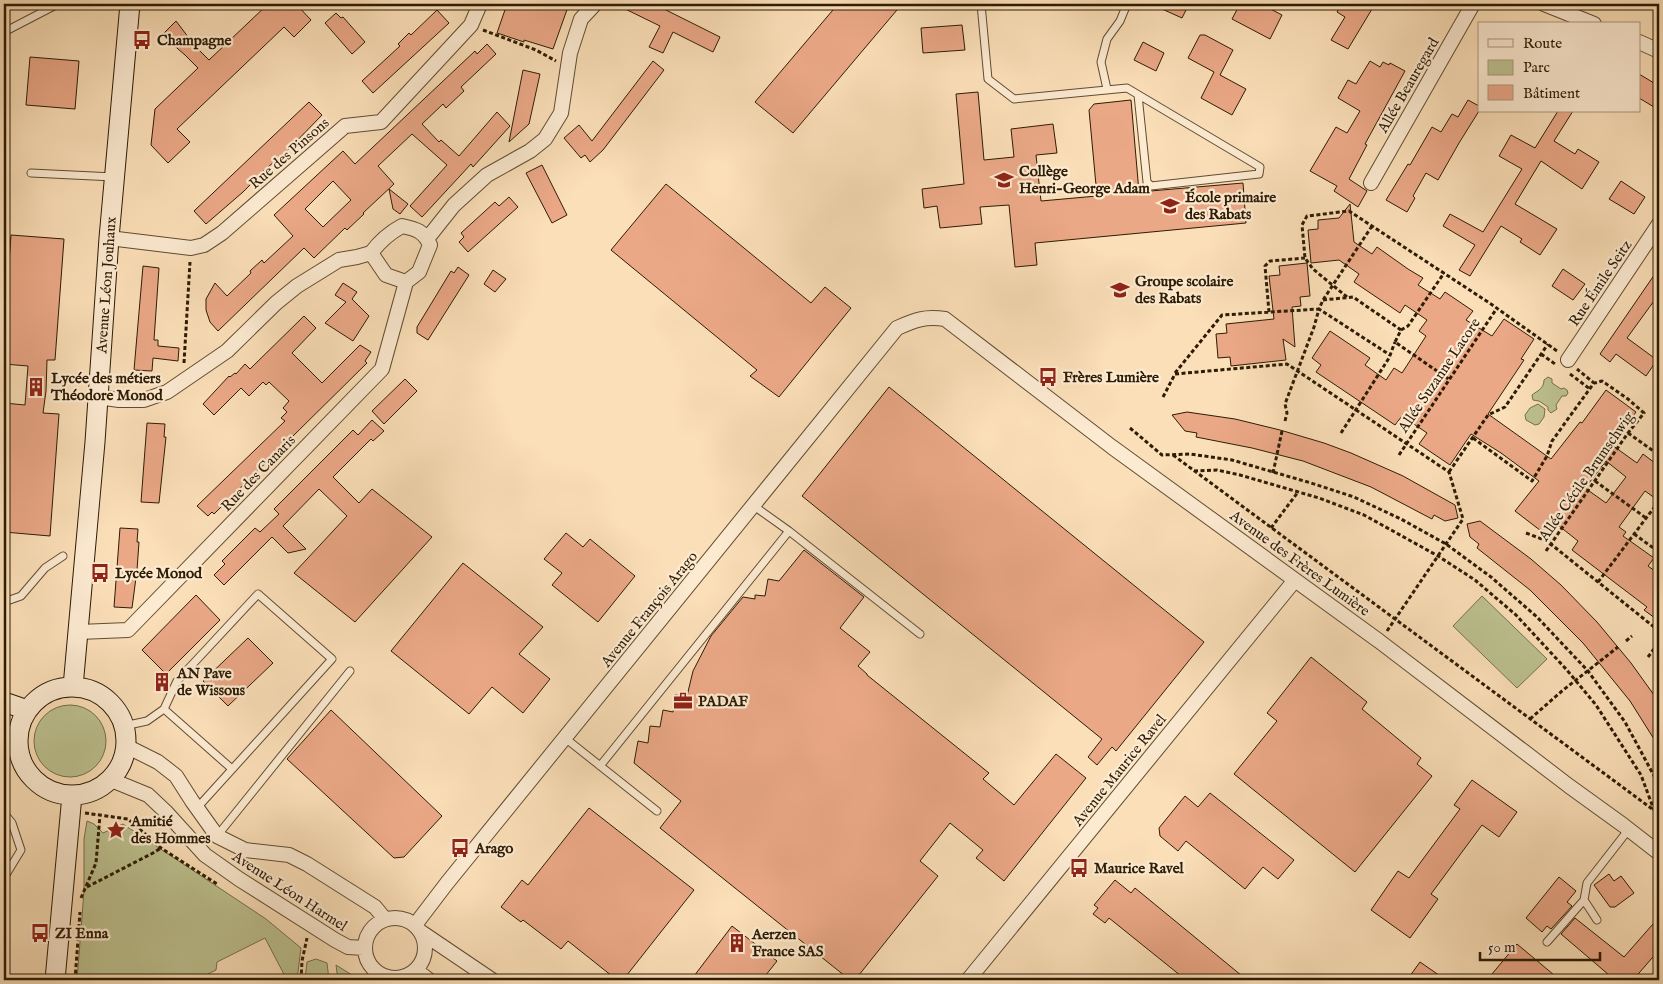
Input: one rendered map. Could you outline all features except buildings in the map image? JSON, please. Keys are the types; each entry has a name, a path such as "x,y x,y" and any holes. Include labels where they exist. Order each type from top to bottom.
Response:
{"street":[{"name":"Avenue Léon Jouhaux","path":"73,687 130,4"},
{"name":"Rue des Pinsons","path":"109,238 191,248 204,245 222,233 345,126 381,122 470,25 480,4"},
{"path":"427,239 454,205 487,175 530,151 545,139 561,113 570,53 582,19 595,4"},
{"name":"Allée Beauregard","path":"1370,183 1473,4"},
{"path":"1544,4 1589,22"},
{"path":"1640,42 1659,51"},
{"name":"Rue Émile Seitz","path":"1568,360 1659,224"},
{"path":"98,397 119,400 144,400 167,392 227,351 276,303 297,286 338,260 357,258 371,253 380,241 392,231 402,226 418,230 427,239 430,246 419,272 406,282 386,275 371,253"},
{"name":"Rue des Canaris","path":"79,632 128,630 382,369 406,282"},
{"name":"Avenue des Frères Lumière","path":"914,320 930,316 945,318 1112,447 1379,642 1659,853"},
{"name":"Avenue François Arago","path":"418,929 447,883 897,328 914,320"},
{"name":"Avenue Maurice Ravel","path":"968,980 1295,580"},
{"path":"55,980 71,803 110,779 120,764 126,746 124,726 117,711 105,698 90,690 73,687 56,689 40,697 27,710 21,723 11,733 27,770 39,784 71,803"},
{"path":"4,702 27,710"},
{"name":"Avenue Léon Harmel","path":"126,746 158,762 176,776 217,836 245,850 289,855 307,864 375,907 385,919"},
{"name":"Avenue Léon Harmel","path":"110,779 148,795 205,855 239,879 348,947 364,948"},
{"path":"418,929 425,942 425,953 422,962 416,970 407,976 393,978 383,976 374,970 368,962 364,948 365,940 375,924 385,919 396,917 406,919 492,980"},
{"path":"416,970 429,980"}],"lane":[{"path":"4,32 58,4"},
{"path":"981,4 988,79 1014,99 1127,88 1138,94 1260,167 1259,174 1151,186 1147,182 1138,94"},
{"path":"1107,89 1101,62 1107,39 1120,21 1127,4"},
{"path":"31,173 115,177"},
{"path":"754,506 789,531 920,634"},
{"path":"600,766 789,531"},
{"path":"4,602 21,596 45,568 63,556"},
{"path":"124,726 147,721 164,708 177,681 258,594 332,659 197,808"},
{"path":"217,836 350,671"},
{"path":"164,708 232,769"},
{"path":"565,738 657,811"},
{"path":"4,813 12,823 21,850 4,878"},
{"path":"1547,942 1584,900 1587,884 1629,829"},
{"path":"1584,900 1597,920"}],"path":[{"path":"470,25 536,50 568,67"},
{"name":"Allée Suzanne Lacore","path":"1305,258 1302,225 1307,216 1349,211 1497,308 1548,344 1505,406 1488,415 1449,472"},
{"path":"1285,421 1287,413 1285,404 1314,327 1322,300 1372,226"},
{"path":"183,382 191,248"},
{"path":"1268,312 1265,266 1270,260 1305,258 1313,269 1347,297"},
{"path":"1341,433 1390,355 1402,330 1408,326 1444,273"},
{"path":"1322,300 1353,296 1402,330"},
{"name":"Allée Suzanne Lacore","path":"1399,455 1497,308"},
{"path":"1163,397 1175,374 1222,315 1318,310 1390,355"},
{"path":"1395,342 1450,380"},
{"path":"1473,438 1532,480 1547,456 1552,441 1594,383 1568,360"},
{"path":"1175,374 1287,364 1449,472 1463,519 1379,642"},
{"name":"Allée Cécile Brumschwig","path":"1546,551 1644,413 1602,381 1594,383"},
{"path":"1130,428 1162,455 1190,454 1232,460 1311,483 1354,497 1401,519 1446,544 1491,577 1537,617 1588,671 1625,722 1659,785"},
{"path":"1273,473 1282,430"},
{"path":"1628,433 1659,455"},
{"path":"1172,455 1659,814"},
{"path":"1194,471 1217,470 1272,483 1364,515 1438,556 1475,580 1516,615 1576,680 1596,705 1641,775 1654,811"},
{"path":"1595,481 1646,518"},
{"path":"1271,528 1298,492"},
{"path":"1598,582 1659,501"},
{"path":"1655,506 1659,509"},
{"path":"1526,532 1547,541 1659,631"},
{"path":"1634,534 1659,552"},
{"path":"1626,641 1632,636"},
{"path":"1648,657 1659,642"},
{"path":"1530,719 1618,647"},
{"path":"71,803 100,815 128,819 161,848 225,889"},
{"path":"75,980 82,896 96,863 100,815"},
{"path":"86,886 161,848"},
{"path":"301,980 306,940 314,927"}],"green space":[{"path":"1548,377 1552,379 1552,383 1561,389 1564,388 1568,393 1566,396 1562,396 1556,405 1557,409 1551,413 1548,407 1539,401 1533,400 1532,395 1542,388 1544,380"},
{"path":"1538,404 1545,409 1544,417 1539,424 1535,425 1526,420 1525,415 1530,408"},
{"path":"1482,596 1547,659 1517,688 1453,626"},
{"path":"77,705 96,715 104,727 106,741 104,755 96,767 84,775 63,777 44,767 36,755 34,734 44,715 56,707"},
{"path":"87,821 94,824 103,833 123,824 266,919 301,948 297,980 287,980 265,938 217,962 216,970 196,980 77,980 84,891 84,839"},
{"path":"316,959 327,963 329,980 305,980 307,962"},
{"path":"336,965 360,980 338,980"}],"place":[{"name":"Champagne","path":"142,40"},
{"name":"Collège Henri-George Adam","path":"1004,180"},
{"name":"École primaire des Rabats","path":"1170,206"},
{"name":"Groupe scolaire des Rabats","path":"1120,290"},
{"name":"Frères Lumière","path":"1048,377"},
{"name":"Lycée des métiers Théodore Monod","path":"36,387"},
{"name":"Lycée Monod","path":"100,573"},
{"name":"AN Pave de Wissous","path":"162,682"},
{"name":"PADAF","path":"683,701"},
{"name":"Amitié des Hommes","path":"116,830"},
{"name":"Arago","path":"460,848"},
{"name":"Maurice Ravel","path":"1079,868"},
{"name":"ZI Enna","path":"40,933"},
{"name":"Aerzen France SAS","path":"737,943"}]}
